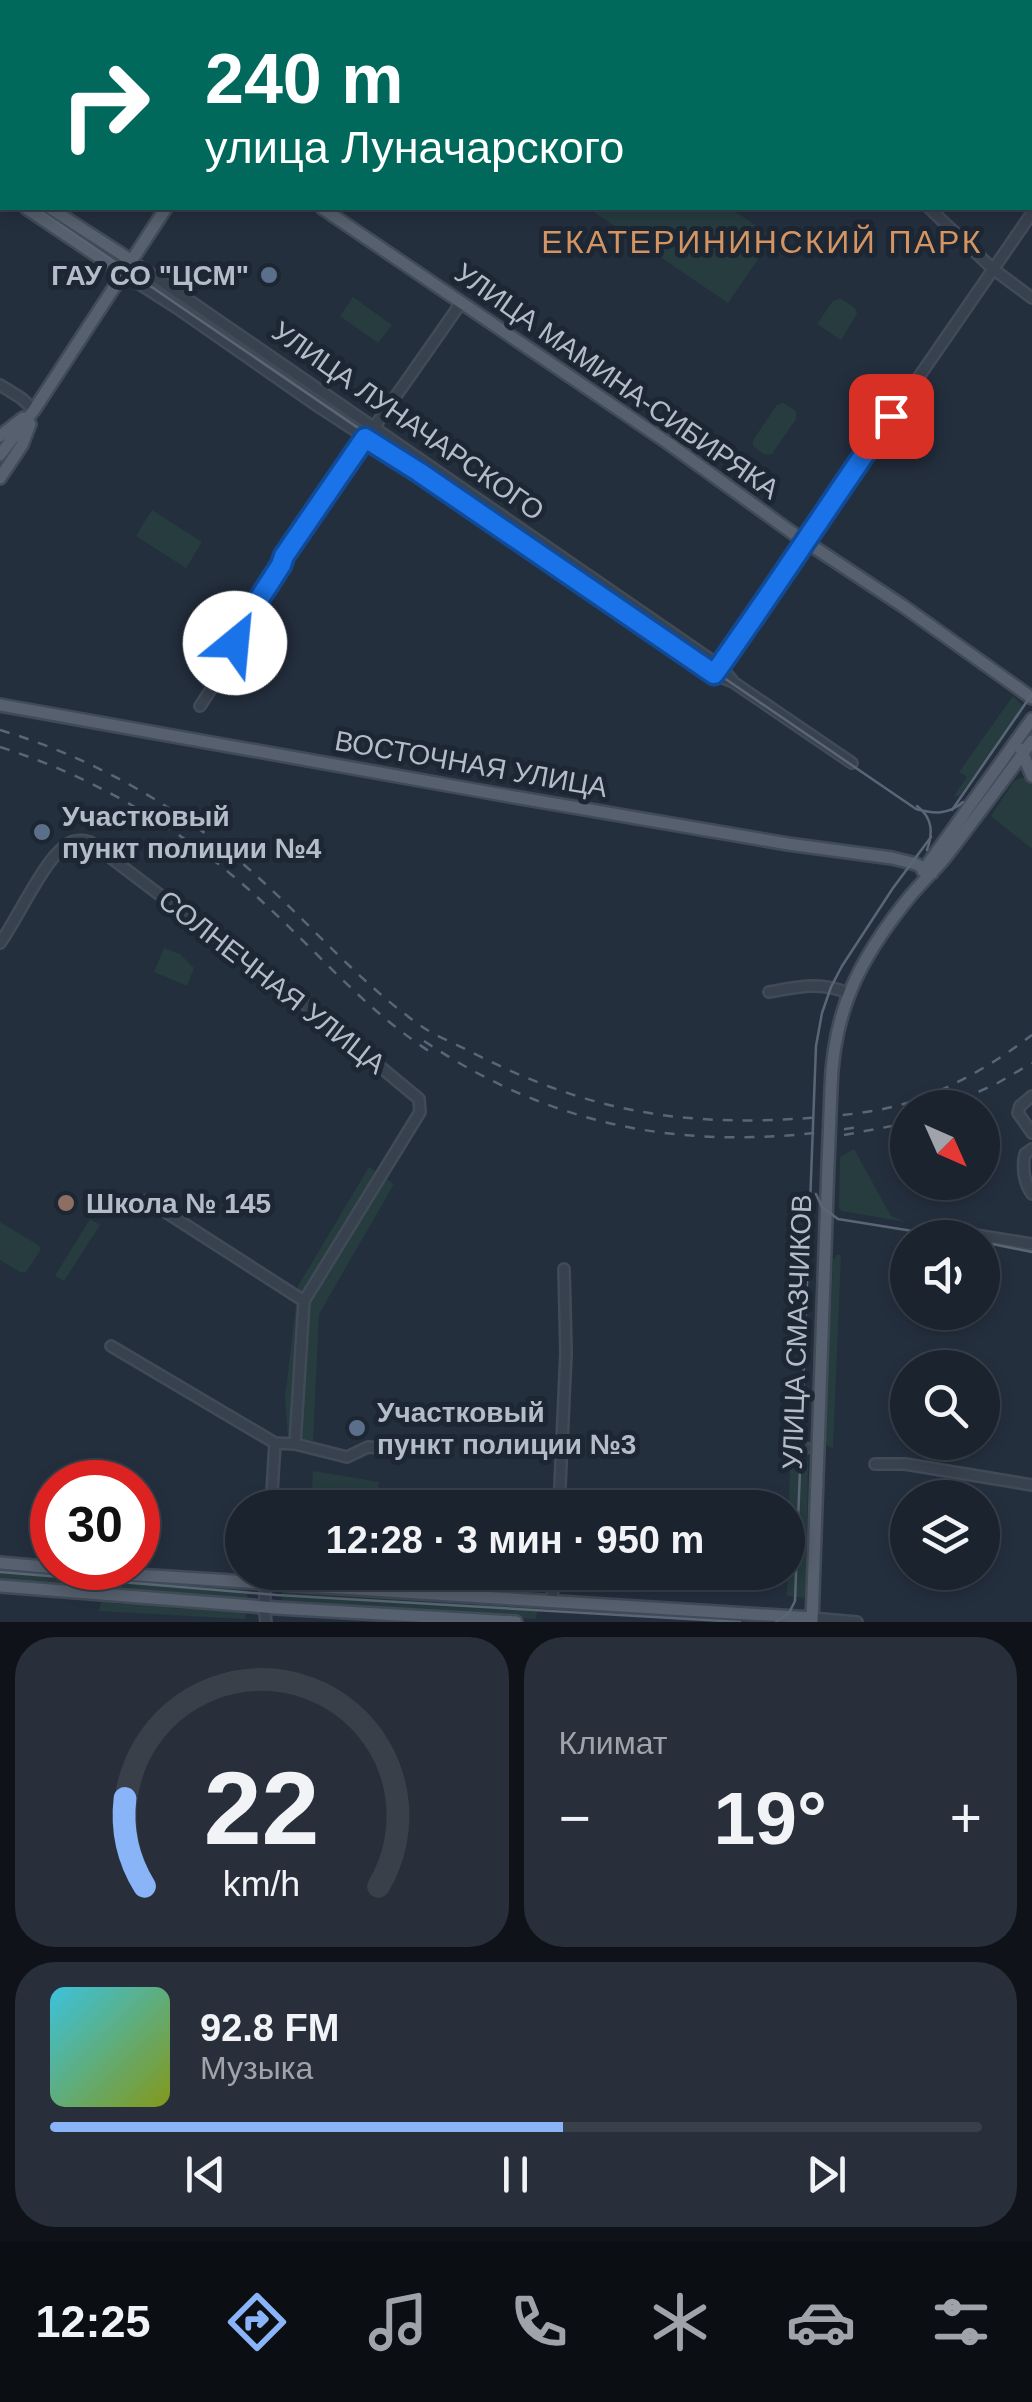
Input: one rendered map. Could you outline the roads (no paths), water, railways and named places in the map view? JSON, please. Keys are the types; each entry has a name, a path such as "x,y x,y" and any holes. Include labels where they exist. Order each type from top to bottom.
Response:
{"main road":[{"name":"УЛИЦА ЛУНАЧАРСКОГО","path":"29,210 124,274"},
{"name":"УЛИЦА ЛУНАЧАРСКОГО","path":"53,210 132,261"},
{"path":"0,456 165,210"},
{"name":"УЛИЦА МАМИНА-СИБИРЯКА","path":"325,210 1032,698"},
{"path":"0,436 34,410"},
{"path":"0,478 22,445 34,410"},
{"name":"ВОСТОЧНАЯ УЛИЦА","path":"0,705 788,844 892,858 928,870"},
{"path":"928,870 1032,719"},
{"path":"1017,740 1032,776"},
{"path":"928,870 1032,741"},
{"name":"УЛИЦА СМАЗЧИКОВ","path":"812,1620 832,1058 847,994 875,944 928,870"},
{"path":"0,1563 121,1574 225,1577"},
{"path":"0,1586 516,1622"},
{"path":"415,1590 812,1620"}],"street":[{"path":"931,210 993,269 1032,298"},
{"path":"717,670 1032,214"},
{"name":"УЛИЦА ЛУНАЧАРСКОГО","path":"132,261 852,763"},
{"name":"УЛИЦА ЛУНАЧАРСКОГО","path":"124,274 717,670"},
{"path":"200,706 238,646 234,638 284,556 461,302"},
{"path":"0,385 34,410"},
{"name":"СОЛНЕЧНАЯ УЛИЦА","path":"0,943 63,847 72,841 90,842 296,996 419,1099 420,1112 304,1301"},
{"path":"769,992 828,986 847,994"},
{"path":"1032,1096 1018,1113 1032,1133"},
{"path":"1032,1149 1025,1154 1024,1161 1026,1183 1032,1194"},
{"path":"147,1200 304,1301 295,1444"},
{"path":"1000,1239 1032,1244"},
{"path":"560,1490 564,1269"},
{"path":"111,1346 275,1444 295,1444 347,1457 368,1447 423,1452"},
{"path":"272,1490 275,1444"},
{"path":"787,1446 806,1448"},
{"path":"875,1464 905,1464 1032,1484"},
{"path":"265,1590 266,1622"},
{"path":"552,1601 553,1590"},
{"path":"812,1620 857,1622"}],"tram line":[{"path":"39,210 916,809 941,812 963,802"},
{"path":"952,810 1032,694"},
{"path":"917,806 930,826 927,850"},
{"path":"776,1622 789,1613 795,1601 816,1046 822,1013 842,966 931,837"},
{"path":"816,1194 822,1207 838,1219 890,1227"},
{"path":"1000,1246 1032,1252"},
{"path":"0,1572 277,1595 740,1622"}],"railway":[{"path":"0,730 106,772 203,832 261,880 381,994 424,1028 516,1073 600,1103 684,1118 728,1120 869,1112 945,1088 1032,1035"},
{"path":"0,747 74,775 175,832 238,880 366,1002 432,1053"},
{"path":"424,1041 475,1072 527,1096 579,1115 632,1128 742,1137 858,1127"},
{"path":"982,1090 1032,1063"},
{"path":"844,1135 890,1126"}],"place":[{"name":"ГАУ СО \"ЦСМ\"","path":"269,275"},
{"name":"Участковый пункт полиции №4","path":"42,832"},
{"name":"Школа № 145","path":"66,1203"},
{"name":"Участковый пункт полиции №3","path":"357,1428"}],"district":[{"name":"ЕКАТЕРИНИНСКИЙ ПАРК","path":"762,242"}]}
